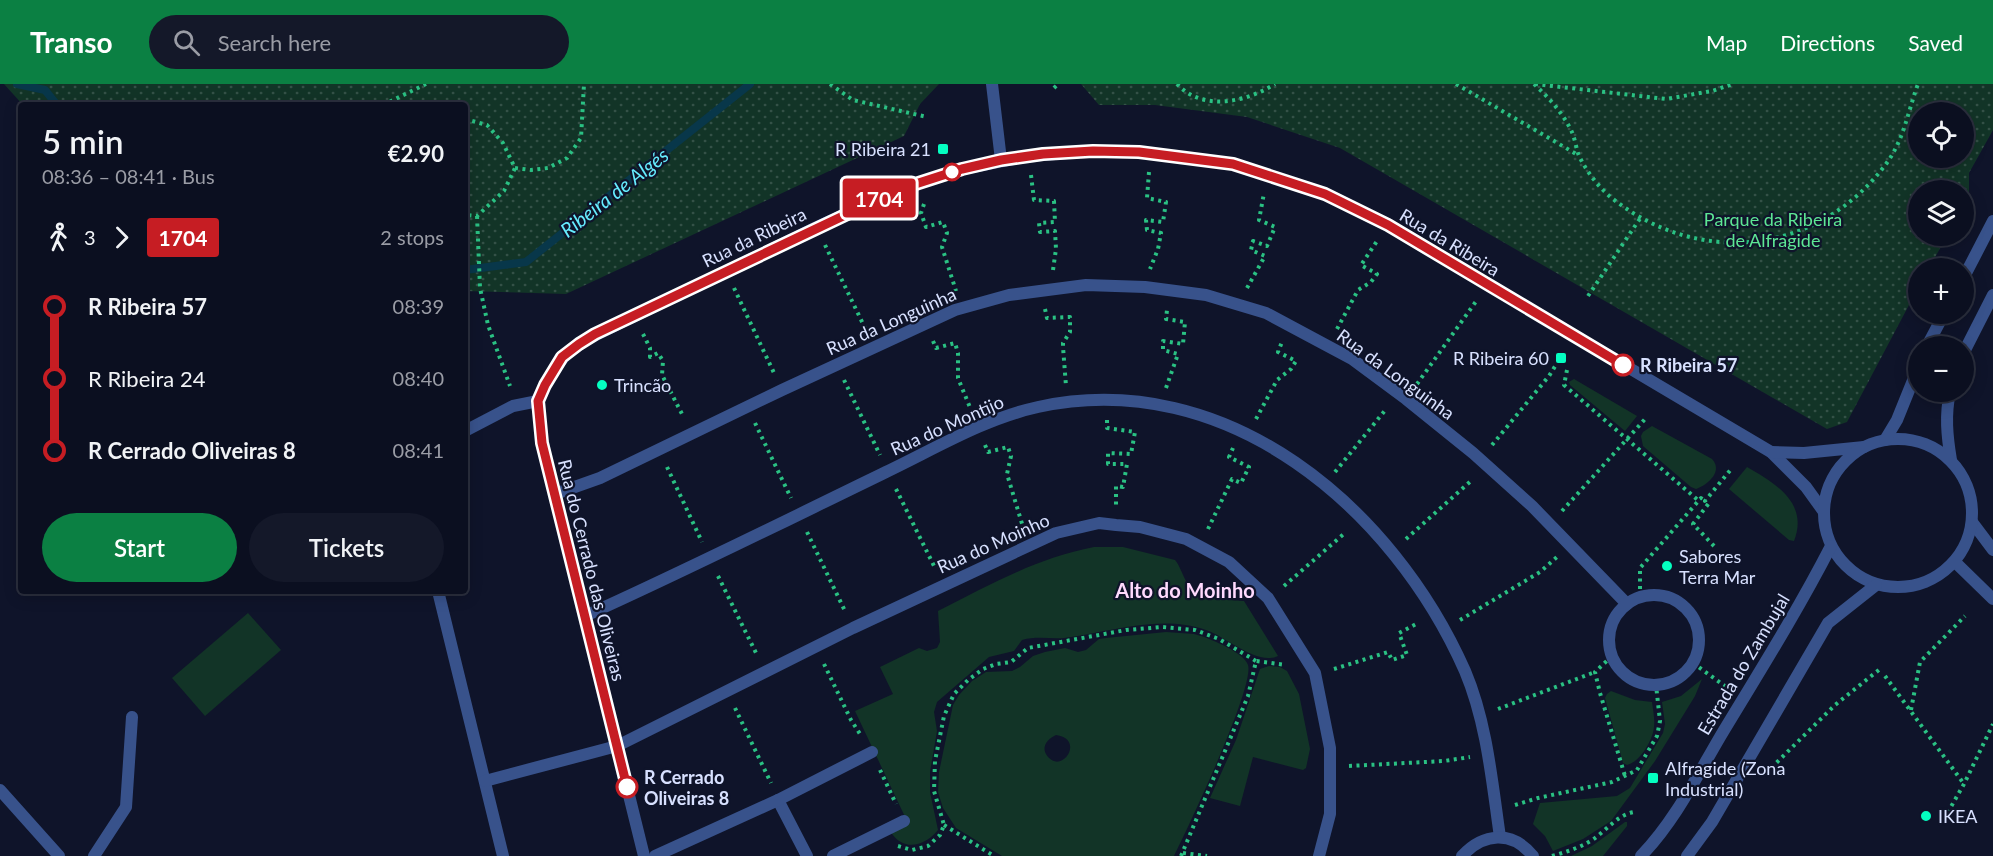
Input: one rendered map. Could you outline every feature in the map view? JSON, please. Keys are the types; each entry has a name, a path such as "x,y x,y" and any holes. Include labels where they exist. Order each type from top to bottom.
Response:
{"street":[{"path":"992,84 1001,160"},
{"name":"Rua da Ribeira","path":"538,401 553,369 562,357 595,334 900,189 962,169 1001,160 1093,151 1150,153 1233,164 1325,194 1388,225 1771,452 1806,487 1824,512"},
{"path":"1974,258 1993,221"},
{"name":"Rua da Longuinha","path":"555,494 600,478 955,310 1009,295 1086,285 1145,287 1206,295 1266,313 1352,359 1473,453 1532,506 1627,604"},
{"path":"1972,336 1993,295"},
{"path":"1885,440 1897,420 1908,393"},
{"name":"Rua do Montijo","path":"585,616 991,421 1039,407 1083,400 1131,402 1168,407 1206,416 1244,432 1281,453 1325,484 1357,512 1388,546 1424,594 1465,672 1480,715 1500,837"},
{"path":"468,429 513,406 538,401"},
{"name":"Rua do Cerrado das Oliveiras","path":"538,401 542,443 644,856"},
{"path":"1948,402 1946,430 1951,460"},
{"path":"1885,440 1908,440 1931,447 1951,460 1969,489 1972,522 1966,544 1955,562 1938,577 1919,585 1898,588 1876,585 1850,570 1831,546 1826,529 1824,512 1826,494 1834,476 1846,460 1864,447 1885,440"},
{"name":"Rua da Ribeira","path":"1771,452 1804,453 1864,447"},
{"path":"1972,522 1993,550"},
{"name":"Rua do Moinho","path":"617,746 853,628 1056,533 1099,523 1140,527 1186,539 1229,562 1268,598 1315,673 1330,748 1330,814 1319,856"},
{"name":"Estrada do Zambujal","path":"1641,856 1655,842 1683,800 1802,602 1831,546"},
{"path":"1955,562 1993,599"},
{"path":"1688,856 1712,822 1828,623 1876,585"},
{"path":"439,594 503,856"},
{"path":"1655,595 1670,598 1684,606 1694,618 1698,633 1698,648 1693,663 1683,675 1670,682 1656,685 1642,684 1618,668 1612,656 1609,642 1611,627 1617,615 1627,604 1640,597 1655,595"},
{"path":"94,856 126,807 132,717"},
{"path":"485,781 617,746"},
{"path":"655,856 778,800 872,752"},
{"path":"0,790 59,856"},
{"path":"778,800 807,856"},
{"path":"833,856 904,821"},
{"path":"1462,856 1473,845 1486,839 1500,837 1514,841 1526,848 1533,856"}],"path":[{"path":"388,102 426,84"},
{"path":"515,168 531,170 548,168 567,158 582,138 584,84"},
{"path":"830,84 853,100 927,117"},
{"path":"1054,88 1058,84"},
{"path":"1177,84 1192,96 1207,100 1234,101 1262,92 1275,84"},
{"path":"1455,84 1579,156"},
{"path":"1534,84 1558,107 1572,131 1579,156 1596,183 1612,198 1641,217 1684,236 1722,243 1761,242 1798,233 1833,216 1863,192 1887,162 1905,128 1918,84"},
{"path":"1534,84 1666,99 1712,91 1733,84"},
{"path":"468,120 487,125 503,143 515,168"},
{"path":"1150,153 1147,198 1166,202 1163,222 1146,220 1147,230 1161,233 1158,249"},
{"path":"1029,156 1034,201 1054,201 1055,222 1039,223 1040,232 1055,231 1056,249"},
{"path":"468,215 477,216 504,191 515,168"},
{"path":"1258,270 1265,256 1251,250 1253,241 1267,246 1275,227 1259,220 1267,175"},
{"path":"924,204 921,213 926,227 943,222 947,233 942,247 952,279"},
{"path":"477,216 480,288 488,325 510,386"},
{"path":"1588,296 1641,217"},
{"path":"1341,322 1358,290 1371,282 1377,274 1361,264 1388,225"},
{"path":"835,264 858,314"},
{"path":"743,308 769,362"},
{"path":"1429,370 1468,314"},
{"path":"1052,317 1070,317 1070,333 1063,347 1065,375"},
{"path":"1170,319 1185,322 1183,344 1163,341 1163,350 1178,354 1175,365"},
{"path":"940,347 955,343 958,353 958,378 978,427"},
{"path":"650,348 650,357 658,353 663,362 662,375 691,433"},
{"path":"1268,397 1277,380 1291,369 1296,361 1282,355"},
{"path":"1506,429 1557,363"},
{"path":"1567,370 1564,385 1699,501"},
{"path":"848,389 888,472"},
{"path":"1350,454 1384,413"},
{"path":"1567,507 1646,418"},
{"path":"1114,430 1135,432 1131,454 1108,453 1108,464 1127,464 1123,487 1116,486"},
{"path":"759,431 799,515"},
{"path":"994,451 1008,447 1011,456 1007,474 1018,511"},
{"path":"1215,514 1232,479 1241,483 1249,467 1234,461"},
{"path":"1705,501 1732,468"},
{"path":"671,476 709,558"},
{"path":"1418,530 1464,488"},
{"path":"898,494 926,550"},
{"path":"1640,597 1640,568 1701,498 1709,503 1692,524 1714,546"},
{"path":"1295,578 1343,534"},
{"path":"809,537 853,628"},
{"path":"1444,629 1488,605 1540,572"},
{"path":"720,579 749,639"},
{"path":"1350,665 1388,652 1392,660 1407,656 1399,633 1436,614"},
{"path":"1910,711 1920,662 1965,616"},
{"path":"884,831 894,845 912,850 928,846 940,835 944,825 934,791 935,761 944,716 954,694 983,669 1011,662 1028,648 1126,630 1162,627 1194,630 1219,639 1256,661 1276,663 1315,673"},
{"path":"1480,715 1595,672 1612,656"},
{"path":"1206,856 1182,854 1248,696 1256,661"},
{"path":"1693,663 1725,686"},
{"path":"1764,775 1835,705 1880,669"},
{"path":"1595,672 1625,776"},
{"path":"829,675 851,720"},
{"path":"1886,676 1964,784"},
{"path":"1497,811 1538,798 1612,782 1637,770 1657,736 1660,721 1656,685"},
{"path":"741,721 763,764"},
{"path":"1944,819 1993,724"},
{"path":"1330,767 1444,761"},
{"path":"1552,856 1578,848 1594,839 1623,814 1634,812"},
{"path":"944,825 994,856"}],"green space":[{"path":"4,84 939,84 920,104 904,136 566,294 468,291 468,102 20,102"},
{"name":"Parque da Ribeira de Alfragide","path":"1081,84 1993,84 1993,130 1974,164 1974,102 1908,102 1908,168 1972,168 1969,180 1908,180 1908,246 1941,246 1935,258 1908,258 1908,307 1847,422 1827,429 1340,148 1247,117 1155,105 1099,105"},
{"path":"1574,379 1637,416 1625,431 1570,385 1569,382"},
{"path":"1652,426 1712,459 1716,468 1713,477 1696,489 1691,487 1643,446 1641,436"},
{"path":"1747,467 1778,487 1793,505 1797,516 1794,541 1789,540 1729,489"},
{"path":"1094,547 1123,547 1175,560 1186,581 1197,591 1220,599 1244,601 1278,656 1261,657 1206,630 1171,624 1135,626 1064,638 1022,640 1014,651 989,657 937,702 934,712 937,731 930,772 930,792 938,830 926,840 914,845 895,838 890,831 907,821 855,711 893,694 880,667 919,648 927,651 937,648 940,642 938,611 1033,565"},
{"path":"248,613 281,650 205,716 172,678"},
{"path":"1166,632 1194,634 1216,642 1240,655 1248,665 1247,678 1231,728 1174,856 1002,856 956,828 943,808 938,792 939,772 953,705 972,681 986,672 1012,671 1033,656 1045,652 1065,648 1078,652 1086,650 1099,639","holes":["1056,735 1065,738 1070,748 1068,754 1065,759 1054,761 1046,754 1046,744"]},
{"path":"1269,666 1280,667 1287,671 1299,694 1310,749 1306,768 1303,770 1253,757 1240,806 1210,798 1236,740 1260,669"},
{"path":"1702,679 1695,696 1655,761 1611,821 1583,839 1553,851 1545,836 1533,824 1540,803 1617,796 1630,788 1663,733 1665,724 1662,702 1681,696"},
{"path":"1611,691 1635,700 1652,702 1654,724 1651,738 1637,760 1627,765 1623,763 1605,698"},
{"path":"1625,822 1627,826 1603,856 1571,856 1592,846"}],"waterway":[{"name":"Ribeira de Algés","path":"17,84 45,90 55,102"},
{"name":"Ribeira de Algés","path":"468,270 526,262 750,84"}],"bus line":[{"name":"1704","path":"627,787 542,443 538,401 545,385 562,357 595,334 900,189 962,169 1043,154 1093,151 1139,152 1233,164 1325,194 1388,225 1623,365"}],"place":[{"name":"R Ribeira 21","path":"943,149"},
{"name":"R Ribeira 60","path":"1561,358"},
{"name":"R Ribeira 57","path":"1623,365"},
{"name":"Trincão","path":"602,385"},
{"name":"Sabores Terra Mar","path":"1667,566"},
{"name":"Alfragide (Zona Industrial)","path":"1653,778"},
{"name":"R Cerrado Oliveiras 8","path":"627,787"},
{"name":"IKEA","path":"1926,816"}],"district":[{"name":"Alto do Moinho","path":"1185,590"}]}
